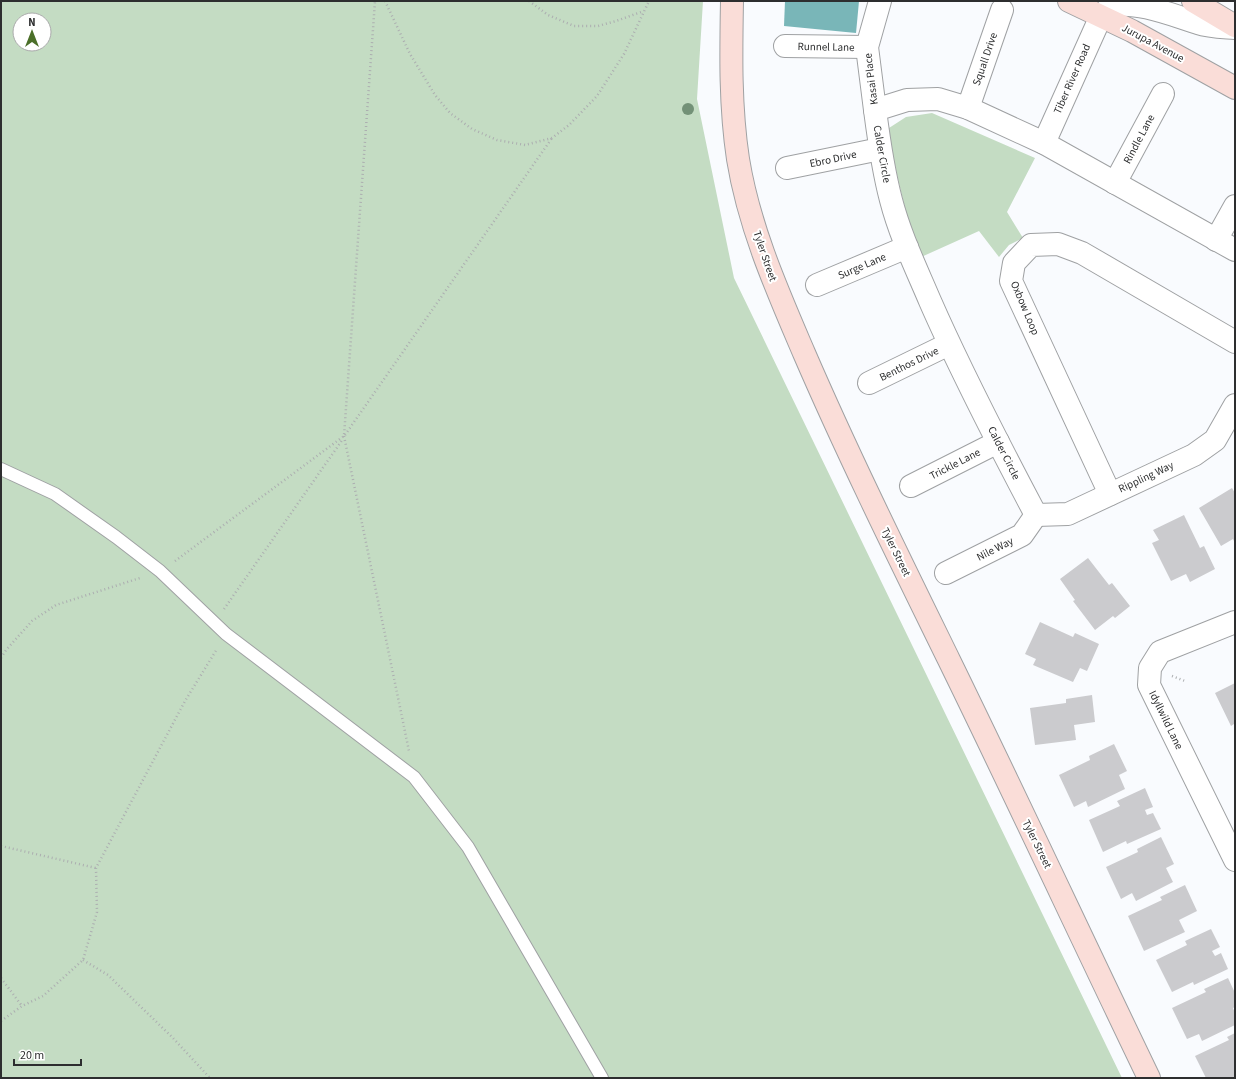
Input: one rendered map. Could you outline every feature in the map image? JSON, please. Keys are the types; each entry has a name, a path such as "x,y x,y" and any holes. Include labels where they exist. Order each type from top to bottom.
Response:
{"main road":[{"name":"Tyler Street","path":"732,1 732,105 738,160 747,201 762,252 817,384 868,496 950,662 1149,1078"},
{"name":"Jurupa Avenue","path":"1069,1 1132,31 1235,88"},
{"path":"1193,1 1235,27"}],"street":[{"name":"Kasai Place","path":"875,110 868,47 880,1"},
{"path":"1101,16 1112,6 1123,3 1135,3 1158,8 1200,24 1235,27"},
{"name":"Squall Drive","path":"968,108 1002,10"},
{"name":"Tiber River Road","path":"1044,143 1101,16"},
{"name":"Runnel Lane","path":"785,46 868,47"},
{"name":"Rindle Lane","path":"1115,183 1163,94"},
{"name":"Calder Circle","path":"1036,515 949,344 907,247 891,201 880,149 875,110 907,100 938,99 968,108 1044,143 1235,250"},
{"name":"Ebro Drive","path":"787,168 880,149"},
{"path":"1216,240 1235,206"},
{"name":"Oxbow Loop","path":"1110,494 1011,281 1014,263 1031,245 1058,244 1082,253 1235,342"},
{"name":"Surge Lane","path":"817,285 907,247"},
{"name":"Benthos Drive","path":"869,383 949,344"},
{"name":"Rippling Way","path":"1036,515 1068,514 1194,455 1215,440 1235,405"},
{"name":"Trickle Lane","path":"911,486 998,442"},
{"name":"Nile Way","path":"946,573 1022,535 1036,515"},
{"name":"Idyllwild Lane","path":"1235,622 1160,652 1150,668 1149,685 1235,860"}],"lane":[{"path":"1,469 55,494 116,537 160,571 226,634 414,777 468,847 602,1078"}],"path":[{"path":"374,1 344,436 414,777"},
{"path":"385,1 410,54 435,95 450,113 472,129 497,140 525,145 552,138"},
{"path":"529,1 548,15 574,26 598,26 645,10"},
{"path":"215,623 552,138 569,125 597,96 624,54 649,1"},
{"path":"1,658 6,650 32,621 56,605 160,571 344,436"},
{"path":"1,1020 22,1006 43,996 83,960 97,912 96,868 185,701 226,634"},
{"path":"1,846 96,868"},
{"path":"83,960 108,975 173,1038 210,1078"},
{"path":"1,978 22,1006"}],"green space":[{"path":"1,1 703,1 697,99 734,278 1122,1078 1,1078"},
{"path":"932,113 1035,158 1007,212 1023,238 1009,245 999,257 979,231 919,258 898,177 889,128 906,117"}],"water":[{"path":"785,1 859,1 856,33 784,26"}],"building":[{"path":"1232,488 1235,493 1235,543 1233,539 1221,546 1199,508"},
{"path":"1184,515 1200,548 1204,546 1215,569 1190,582 1186,574 1171,581 1152,543 1159,540 1153,530"},
{"path":"1088,558 1109,585 1112,583 1130,606 1115,618 1113,616 1095,630 1073,601 1075,600 1060,579"},
{"path":"1040,622 1073,637 1075,633 1099,644 1087,671 1080,668 1073,682 1033,665 1036,659 1025,654"},
{"path":"1235,683 1235,728 1234,724 1231,726 1215,693"},
{"path":"1092,695 1095,722 1074,725 1076,740 1035,745 1030,708 1066,703 1066,699"},
{"path":"1114,744 1127,771 1119,775 1125,789 1088,807 1086,801 1074,807 1059,775 1090,760 1089,756"},
{"path":"1145,788 1153,807 1145,810 1147,815 1153,813 1161,829 1127,844 1126,841 1103,852 1089,820 1120,806 1117,801"},
{"path":"1161,837 1174,864 1166,868 1173,882 1136,901 1132,893 1121,899 1106,867 1138,852 1137,849"},
{"path":"1185,885 1197,911 1179,920 1185,932 1144,951 1128,916 1162,900 1160,897"},
{"path":"1211,929 1220,947 1212,951 1215,956 1221,953 1228,969 1194,985 1193,982 1172,992 1156,960 1187,945 1185,941"},
{"path":"1228,978 1235,993 1235,1007 1233,1008 1235,1013 1235,1025 1202,1041 1199,1034 1187,1039 1172,1008 1206,992 1204,989"},
{"path":"1235,1033 1235,1078 1206,1078 1195,1056 1229,1040 1227,1037"}]}
